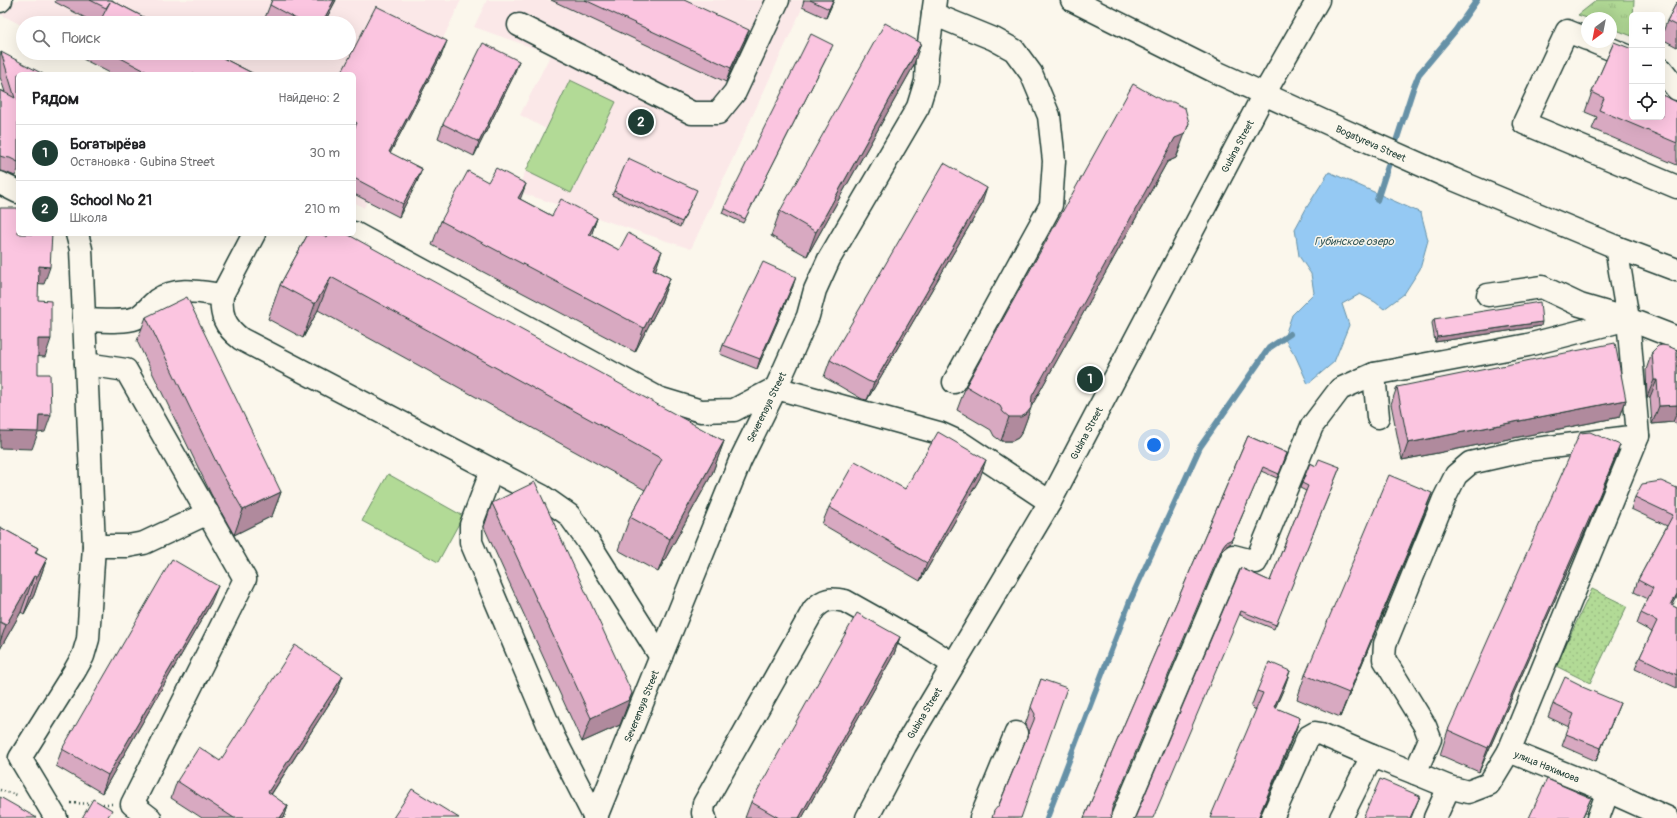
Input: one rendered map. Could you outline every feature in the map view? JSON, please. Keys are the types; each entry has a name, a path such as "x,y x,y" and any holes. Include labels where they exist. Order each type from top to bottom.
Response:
{"street":[{"path":"519,26 692,113 718,113 735,92 778,0"},
{"name":"Bogatyreva Street","path":"1072,0 1216,72 1334,126 1453,179 1616,247 1677,270"},
{"name":"Gubina Street","path":"867,818 905,746 1050,502 1264,94 1318,0"},
{"path":"934,7 1014,50 1031,73 1049,116 1054,161 1051,205 954,382"},
{"name":"Severenaya Street","path":"596,818 740,461 776,388 808,316 815,290 829,259 918,107 926,81 927,57 934,7"},
{"path":"1581,36 1567,30 1524,123 1677,187"},
{"path":"1608,48 1629,57"},
{"path":"1665,74 1677,89"},
{"path":"0,183 16,191"},
{"path":"356,234 658,398 701,411 734,410 776,388 938,433 962,443 1050,502"},
{"path":"51,810 20,758 83,656 88,639 94,546 81,249 78,236"},
{"path":"253,236 222,295 221,306 226,324 232,332 241,339 542,496 569,515 589,543 660,657"},
{"path":"1509,751 1638,436 1628,319 1616,247"},
{"path":"1488,295 1542,287 1580,305 1628,319 1677,338"},
{"path":"84,320 128,320 136,318 143,314 158,300 175,292 187,291 222,295"},
{"path":"1122,818 1233,556 1256,562 1312,426 1340,389 1374,374 1528,345 1628,319"},
{"path":"86,364 126,370 245,579 132,804 150,818"},
{"path":"1374,374 1378,417"},
{"path":"1415,773 1430,739 1425,726 1384,659 1385,644 1444,499 1456,475 1470,463 1527,450 1638,436"},
{"path":"492,470 471,525 472,542 554,738 596,818"},
{"path":"94,546 128,546 144,543 208,513"},
{"path":"705,818 703,813 704,804 814,609 821,602 834,598 845,601 920,643 953,664"},
{"path":"982,818 1016,733"},
{"name":"улица Нахимова","path":"1272,818 1308,737 1314,733 1321,734 1449,787 1468,792 1489,784 1509,751 1668,818"},
{"path":"1341,818 1372,756"},
{"path":"1435,818 1449,787"},
{"path":"1598,818 1608,792"}],"path":[{"path":"51,810 132,804"}],"shaded area":[{"path":"0,0 461,0 364,208 356,203 356,72 109,72 87,60 356,60 356,16 16,16 16,22 0,14"},
{"path":"487,0 806,0 691,249 516,191 546,129 520,115 551,54 474,27"}],"green space":[{"path":"1597,0 1634,0 1633,12 1629,12 1629,35 1617,30 1617,12 1582,12"},
{"path":"570,80 616,102 571,193 526,171"},
{"path":"388,474 463,516 438,562 362,521"},
{"path":"1592,589 1627,606 1590,683 1556,666"}],"water":[{"name":"Губинское озеро","path":"1329,172 1421,213 1428,240 1420,269 1404,294 1384,309 1360,294 1342,304 1349,325 1334,362 1308,384 1295,355 1284,338 1292,315 1314,293 1311,274 1299,256 1295,229"}],"building":[{"path":"90,0 111,0 142,16 103,16 110,2 106,8"},
{"path":"272,0 334,0 326,16 291,16 270,5"},
{"path":"585,0 684,0 749,30 731,68"},
{"path":"810,0 833,0 829,9"},
{"path":"1677,2 1677,26 1667,21"},
{"path":"376,6 447,41 389,152 422,169 403,204 356,179 356,72 342,72 348,60 356,60 356,45"},
{"path":"885,23 921,43 816,232 780,211"},
{"path":"811,34 833,45 745,219 724,208"},
{"path":"483,43 519,61 479,142 443,124"},
{"path":"1617,43 1629,48 1629,120 1665,120 1665,96 1677,102 1677,143 1599,110 1604,98 1592,92 1611,48 1617,48"},
{"path":"1,52 39,72 16,72 16,161 0,156 0,90 15,98"},
{"path":"124,60 227,60 250,72 147,72"},
{"path":"1133,84 1165,102 1173,102 1185,108 1189,123 1185,134 1175,138 1032,396 1031,408 1021,417 1009,417 1003,412 1000,406 966,386"},
{"path":"628,158 697,190 682,222 614,191"},
{"path":"944,163 987,188 874,383 868,381 830,360"},
{"path":"496,168 526,184 518,198 552,216 561,199 597,218 589,234 619,250 628,233 662,251 653,269 670,278 644,328 441,221 468,171 488,182"},
{"path":"0,208 16,208 16,236 52,236 50,267 39,266 38,300 51,301 51,339 38,339 38,374 50,374 51,415 39,415 38,432 0,431"},
{"path":"307,236 351,236 724,441 670,539 630,517 662,459 331,277 315,304 280,285"},
{"path":"763,262 796,277 760,359 723,345"},
{"path":"187,297 281,492 243,510 220,470 146,317"},
{"path":"1540,302 1542,322 1437,337 1434,319"},
{"path":"1615,343 1626,400 1408,443 1397,387"},
{"path":"1662,345 1677,350 1677,405 1659,406 1657,380 1654,380 1652,352 1658,346"},
{"path":"938,432 986,460 927,563 829,507 855,461 905,489"},
{"path":"1590,432 1620,445 1597,501 1488,748 1448,730 1580,433"},
{"path":"1248,436 1287,453 1279,474 1263,467 1232,539 1226,542 1223,546 1112,808 1112,818 1084,818"},
{"path":"1319,459 1340,467 1276,625 1241,611 1153,818 1135,818 1241,568 1270,581 1308,486 1302,483 1310,463 1316,466"},
{"path":"1389,475 1432,493 1349,693 1305,675"},
{"path":"1661,481 1677,488 1677,594 1671,605 1677,608 1677,675 1640,657 1657,621 1641,613 1653,588 1638,580 1673,515 1635,497 1642,484"},
{"path":"535,482 632,693 629,700 591,718 492,503"},
{"path":"0,527 38,548 35,552 47,558 37,577 34,576 6,625 0,622"},
{"path":"172,559 218,586 108,775 62,749"},
{"path":"857,613 900,637 799,818 779,818 751,802"},
{"path":"295,645 343,676 268,792 288,806 280,818 234,818 177,781 199,747 220,761"},
{"path":"1269,662 1290,671 1274,707 1300,718 1258,818 1210,818 1263,693 1257,691"},
{"path":"1565,677 1581,685 1580,686 1620,703 1601,748 1566,734 1574,714 1553,704"},
{"path":"1041,679 1067,688 1021,818 992,818 994,811 999,805 1034,720 1035,714 1031,707"},
{"path":"1380,779 1420,796 1410,818 1363,818"},
{"path":"1547,779 1591,798 1582,818 1529,818"},
{"path":"412,789 459,818 393,818"},
{"path":"0,797 37,818 0,818"},
{"path":"93,799 112,810 107,818 82,818"}],"waterway":[{"path":"1377,200 1419,74 1455,31 1477,0"},
{"path":"1047,818 1130,601 1200,447 1269,348 1290,334"}],"place":[{"name":"School № 21","path":"641,122"},
{"name":"Богатырёва","path":"1090,379"}]}
